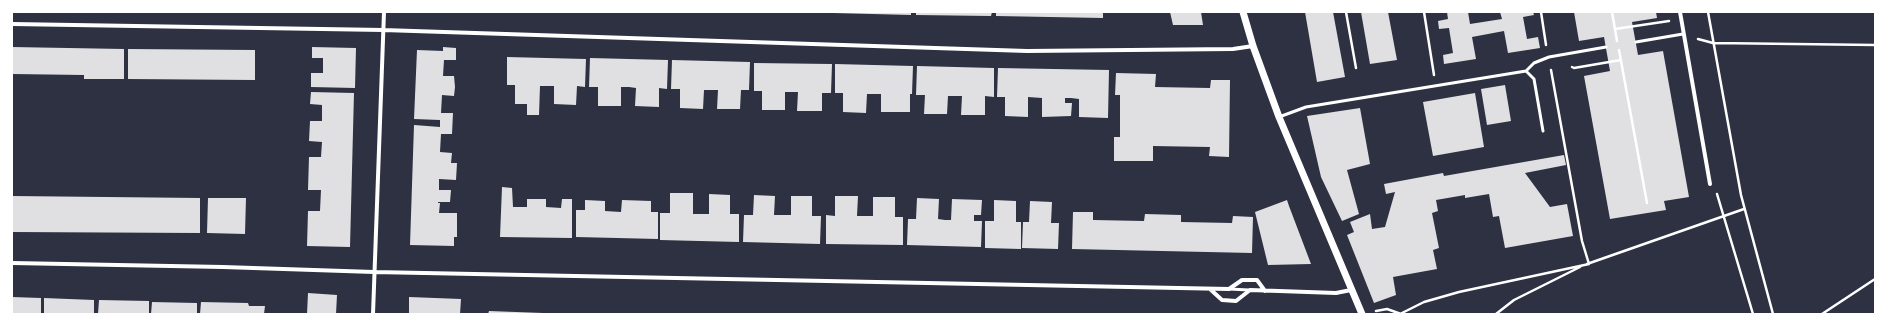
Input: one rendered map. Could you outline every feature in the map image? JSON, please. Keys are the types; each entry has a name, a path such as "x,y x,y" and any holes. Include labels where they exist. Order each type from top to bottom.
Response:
{"street":[{"path":"373,314 384,12"},
{"path":"1243,12 1253,46 1278,117 1362,314"},
{"path":"1680,12 1710,184"},
{"path":"12,24 383,30 1027,51 1233,49 1253,46"},
{"path":"12,263 1210,289 1229,289 1242,280 1257,280 1265,291"},
{"path":"1210,289 1222,300 1229,301 1236,301 1250,290 1336,293 1351,290"}],"lane":[{"path":"1636,42 1683,34"},
{"path":"1278,117 1306,107 1526,71 1534,63 1548,57 1606,47"},
{"path":"1526,71 1534,79 1543,131"},
{"path":"1229,289 1250,290"}],"path":[{"path":"1346,12 1356,68"},
{"path":"1424,12 1436,85"},
{"path":"1541,12 1582,241 1588,264"},
{"path":"1612,12 1646,203"},
{"path":"1708,12 1745,208 1773,314"},
{"path":"1615,29 1658,22"},
{"path":"1683,34 1713,42 1875,45"},
{"path":"1710,184 1715,187 1753,314"},
{"path":"1496,314 1514,300 1572,270 1745,208"},
{"path":"1378,310 1387,309 1401,314 1424,302 1459,292 1588,264"},
{"path":"1822,314 1875,279"}],"building":[{"path":"911,12 911,15 833,13"},
{"path":"916,12 992,12 991,16 916,15"},
{"path":"996,12 1103,12 1103,18 996,16"},
{"path":"1170,12 1201,12 1203,25 1173,25"},
{"path":"1305,12 1333,12 1345,77 1317,82"},
{"path":"1361,12 1388,12 1397,60 1370,64"},
{"path":"1447,12 1468,12 1470,24 1502,19 1500,12 1533,12 1534,15 1523,17 1527,39 1538,37 1540,48 1508,53 1504,31 1472,37 1476,59 1444,64 1443,55 1453,53 1449,28 1439,29 1438,21 1448,19"},
{"path":"1574,12 1656,12 1657,18 1632,22 1638,55 1663,51 1689,197 1664,201 1666,210 1610,219 1584,76 1610,71 1604,37 1579,41"},
{"path":"12,47 124,49 124,79 84,79 84,75 12,74"},
{"path":"312,47 356,48 355,88 311,87 311,73 323,73 323,58 312,58"},
{"path":"443,47 456,48 456,60 444,60 443,76 454,76 455,87 454,96 442,95 441,113 453,113 452,134 441,134 440,152 452,153 451,163 457,163 456,180 439,179 439,190 451,190 450,202 438,203 440,203 439,213 457,213 457,237 454,237 454,246 410,245 414,125 440,127 440,120 414,119 417,50 443,51"},
{"path":"128,49 255,50 255,80 128,79"},
{"path":"507,57 586,59 585,87 577,86 576,105 554,104 554,86 540,86 539,115 527,115 527,104 515,104 515,85 507,85"},
{"path":"590,58 668,60 667,89 659,88 659,107 635,106 636,88 629,87 621,87 621,106 598,106 598,87 589,87"},
{"path":"672,60 750,62 749,90 741,90 740,109 717,109 718,90 704,90 703,109 680,108 680,89 671,89"},
{"path":"754,63 832,64 831,93 822,93 822,111 797,111 798,92 785,92 785,110 762,110 762,91 754,91"},
{"path":"835,64 913,66 910,112 881,112 881,94 867,94 866,113 843,112 843,93 835,93"},
{"path":"917,66 994,68 994,97 985,96 985,115 961,115 962,96 948,96 947,114 924,114 925,95 916,95"},
{"path":"998,68 1109,70 1108,118 1079,117 1079,99 1071,98 1065,98 1065,103 1072,103 1071,116 1042,117 1042,98 1028,97 1028,117 1005,116 1005,97 997,97"},
{"path":"1116,73 1156,74 1155,87 1210,88 1211,80 1230,80 1229,157 1209,156 1210,147 1153,146 1153,161 1114,161 1114,137 1120,137 1120,95 1115,95"},
{"path":"1505,85 1511,121 1487,125 1481,89"},
{"path":"311,92 354,93 350,247 307,246 308,211 320,211 321,190 308,190 309,157 321,157 322,142 309,141 310,121 322,121 322,105 310,104"},
{"path":"1475,93 1484,147 1433,156 1423,102"},
{"path":"1360,108 1370,164 1347,170 1359,214 1342,221 1321,177 1307,116"},
{"path":"1564,155 1566,165 1525,173 1550,207 1567,204 1573,236 1505,248 1499,216 1493,217 1489,194 1465,198 1465,195 1436,200 1438,211 1432,213 1439,248 1433,250 1437,269 1393,277 1396,295 1374,303 1347,235 1354,232 1350,222 1370,214 1372,229 1385,227 1395,192 1386,194 1384,184 1443,173 1444,176"},
{"path":"502,187 512,188 513,207 527,207 527,199 546,199 546,207 561,208 562,199 572,199 572,238 500,237"},
{"path":"670,193 693,193 693,214 709,214 709,194 730,195 730,214 739,214 739,242 660,240 660,213 670,213"},
{"path":"754,195 775,196 774,215 791,215 791,196 812,196 812,216 821,216 820,244 743,242 744,215 753,215"},
{"path":"12,196 200,198 200,233 12,232"},
{"path":"835,196 858,196 857,216 873,216 873,197 895,197 895,217 903,217 903,245 826,244 826,215 835,216"},
{"path":"208,198 246,198 245,234 207,233"},
{"path":"917,198 939,199 938,219 945,220 951,220 952,199 982,200 981,215 974,215 974,221 982,221 981,247 907,245 908,219 916,219"},
{"path":"585,200 605,201 605,211 621,212 622,200 651,201 651,212 658,212 658,239 576,237 576,210 585,210"},
{"path":"994,200 1016,201 1016,222 1021,222 1021,249 985,248 985,221 994,221"},
{"path":"1287,200 1311,264 1268,265 1255,212"},
{"path":"1030,201 1052,202 1051,223 1059,223 1058,249 1022,248 1023,222 1029,222"},
{"path":"1073,212 1093,212 1093,220 1144,221 1145,214 1181,215 1181,222 1232,223 1233,216 1253,217 1252,253 1072,249"},
{"path":"308,293 337,295 336,314 307,314"},
{"path":"12,297 41,298 41,314 12,314"},
{"path":"409,297 461,299 460,314 409,314"},
{"path":"44,298 94,300 94,314 44,314"},
{"path":"99,300 149,301 149,314 98,314"},
{"path":"152,302 197,303 197,314 151,314"},
{"path":"201,302 248,303 249,306 265,306 264,314 200,314"},
{"path":"489,311 543,313 543,314 488,314"}]}
